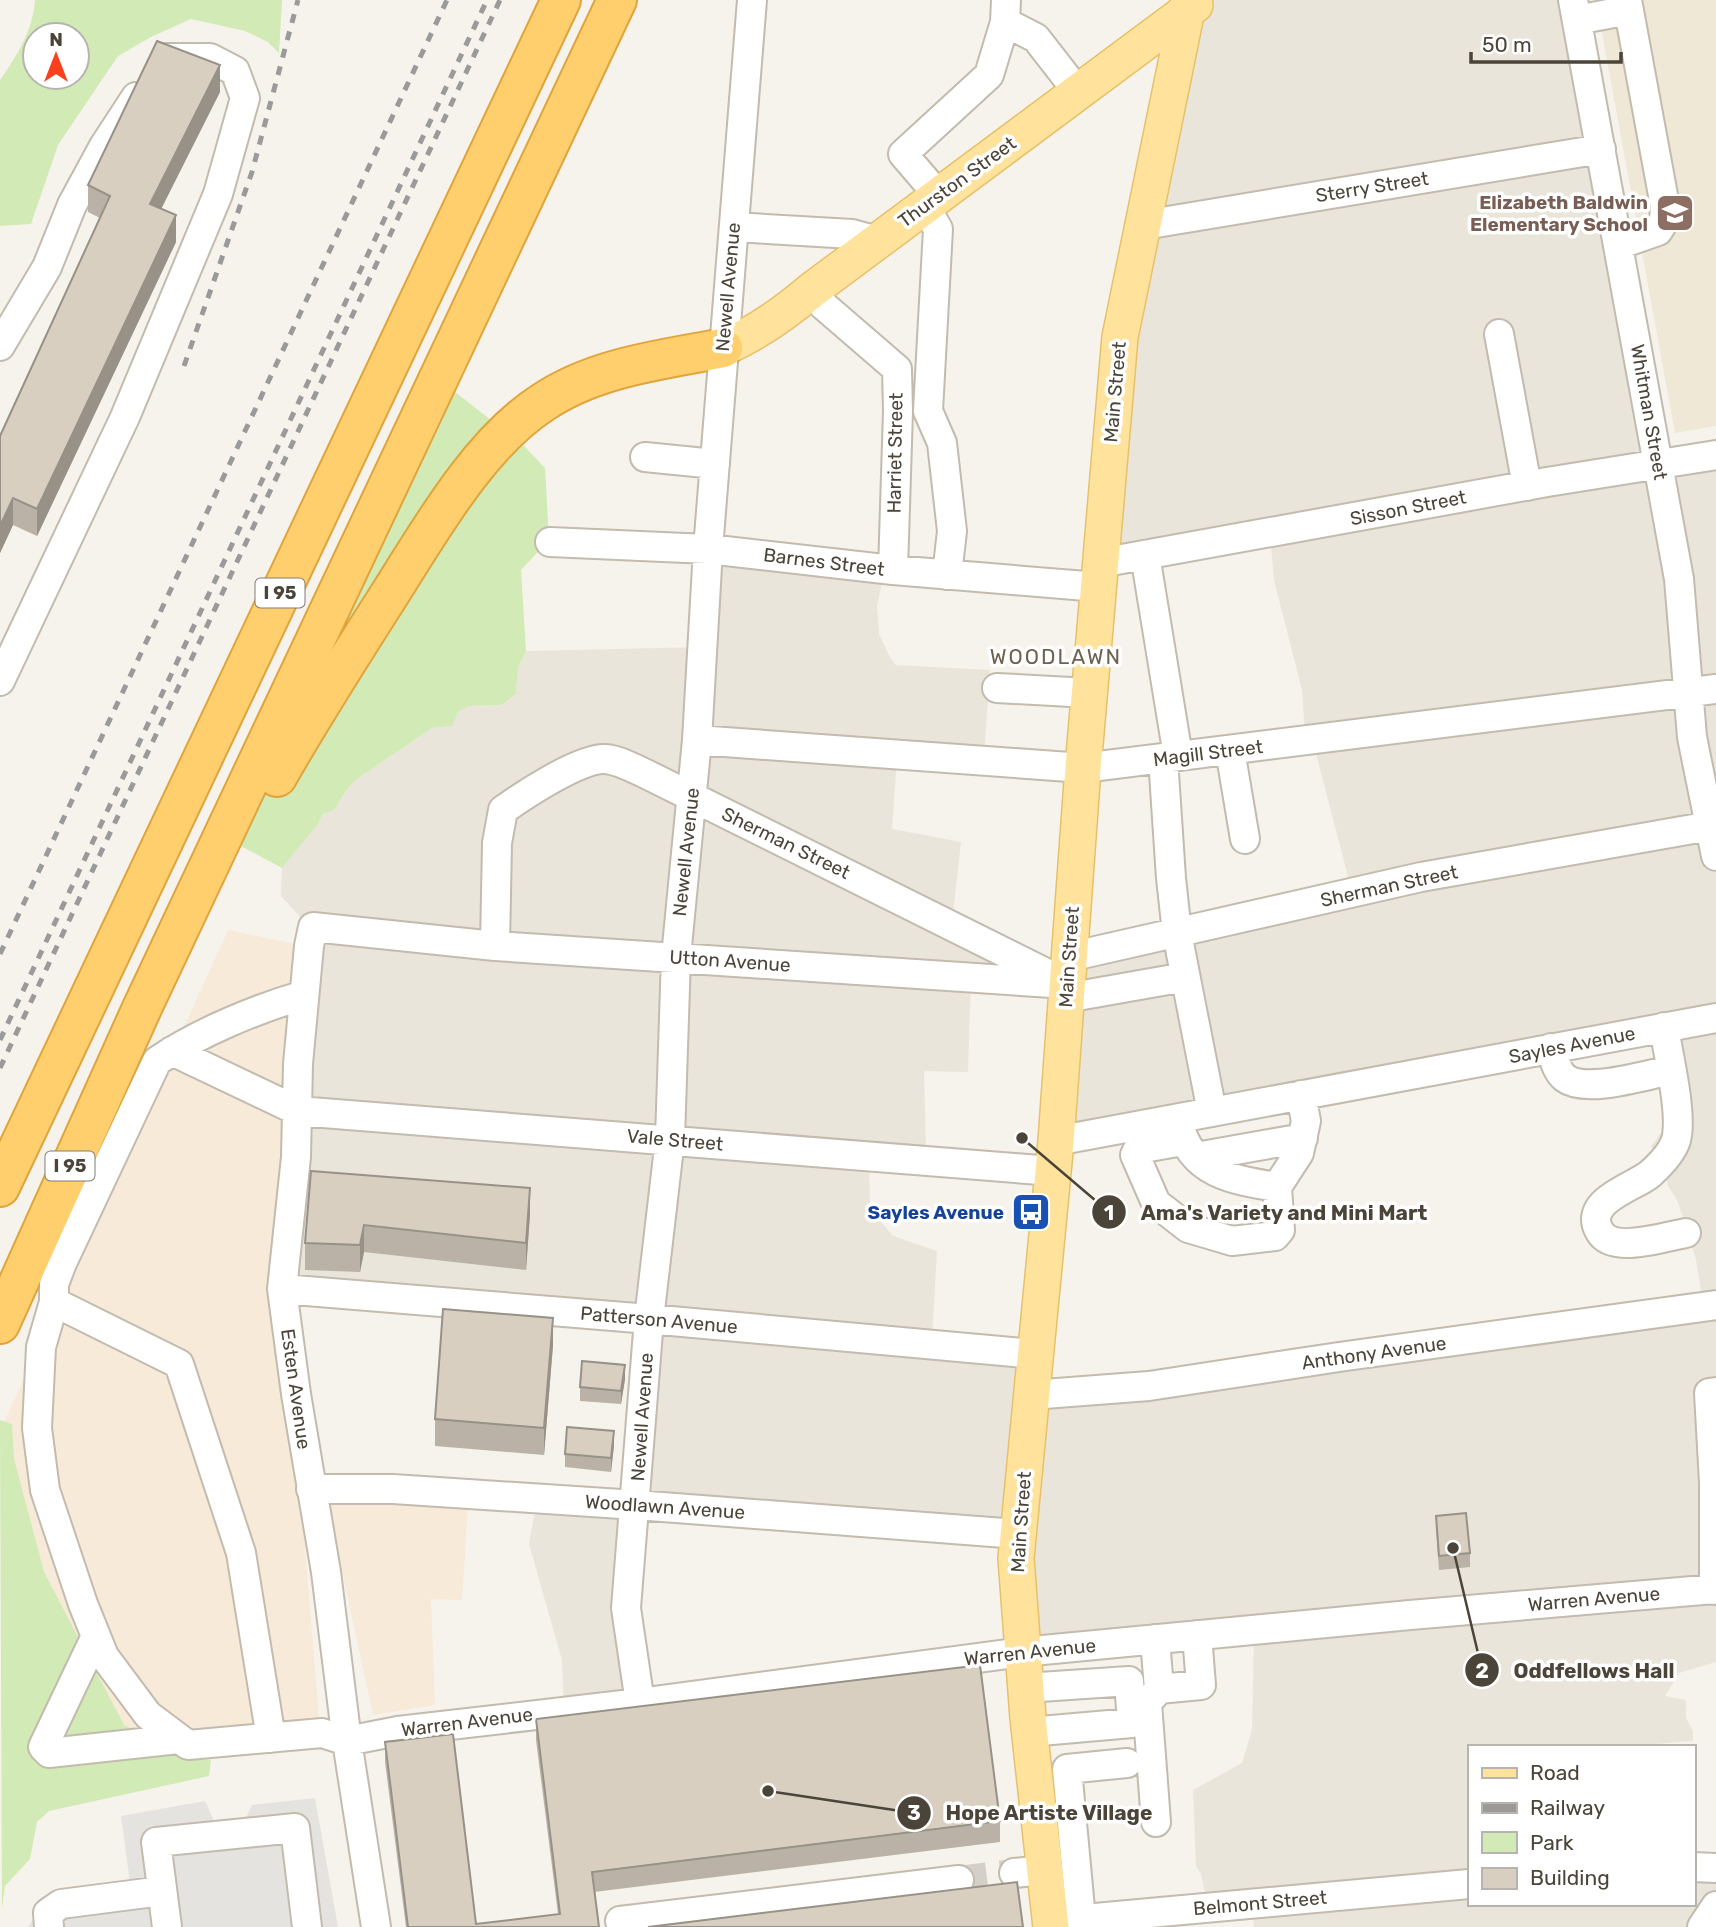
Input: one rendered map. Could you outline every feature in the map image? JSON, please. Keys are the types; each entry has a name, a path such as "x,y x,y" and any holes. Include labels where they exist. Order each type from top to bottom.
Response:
{"highway":[{"name":"I 95","path":"0,1187 561,0"},
{"name":"I 95","path":"0,1324 142,1009 617,0"},
{"path":"142,1009 299,737 407,567 484,456 522,417 564,390 632,365 723,348"}],"main road":[{"name":"Thurston Street","path":"723,348 749,337 781,316 1193,3"},
{"name":"Main Street","path":"1061,1922 1045,1875 1055,1813 1029,1732 1016,1558 1054,1156 1119,337 1174,75 1193,3"},
{"path":"1108,69 1132,66 1152,68 1174,75"}],"street":[{"name":"Newell Avenue","path":"640,1703 626,1608 649,1319 670,1139 676,957 697,740 708,549 752,0"},
{"path":"1575,10 1628,5 1665,206 1664,221 1658,231 1618,245"},
{"name":"Whitman Street","path":"1575,10 1679,579 1703,691 1692,737 1716,856"},
{"path":"947,575 952,531 942,443 928,411 938,229 932,201 903,154 989,75 1005,11 1036,38 1079,92"},
{"path":"0,346 47,267 72,205 104,146 159,60 210,58 235,71 245,98 218,194 125,417 0,681"},
{"name":"Sterry Street","path":"1144,225 1601,149"},
{"path":"734,227 852,234 878,241"},
{"name":"Harriet Street","path":"812,290 824,306 897,369 892,570"},
{"path":"1499,334 1527,486"},
{"name":"Sisson Street","path":"1099,575 1145,555 1716,454"},
{"path":"645,457 715,464"},
{"name":"Barnes Street","path":"550,542 708,549 947,575 1099,575"},
{"path":"1145,555 1170,757 1171,878 1177,933 1212,1112"},
{"path":"997,688 1089,693"},
{"name":"Magill Street","path":"697,740 1083,768 1703,691"},
{"path":"1230,750 1245,839"},
{"name":"Sherman Street","path":"495,946 497,843 503,810 535,787 600,759 615,760 1068,980 1177,933 1421,877 1710,826"},
{"name":"Esten Avenue","path":"376,1927 347,1741 326,1572 282,1290 296,1157 298,1065 313,927 393,936"},
{"name":"Utton Avenue","path":"393,936 495,946 1068,980"},
{"path":"1068,980 1185,977"},
{"path":"304,995 269,1005 172,1051 157,1061 54,1284 54,1302 41,1347 37,1427 46,1490 83,1604 104,1656 148,1715 188,1745 322,1733 347,1741"},
{"name":"Sayles Avenue","path":"1054,1156 1186,1139 1212,1112 1716,1018"},
{"path":"1664,1027 1678,1115 1676,1139 1668,1156 1649,1175 1608,1198 1598,1213 1596,1223 1600,1233 1608,1240 1623,1244 1686,1234"},
{"path":"1551,1048 1563,1077 1588,1086 1671,1070"},
{"path":"172,1051 298,1111"},
{"path":"1301,1095 1306,1121 1303,1138 1299,1153 1277,1187 1280,1230 1275,1236 1233,1241 1188,1228 1156,1203 1135,1155 1138,1149 1186,1139 1303,1138"},
{"name":"Vale Street","path":"298,1111 670,1139 1054,1156"},
{"path":"1186,1139 1218,1175 1277,1187"},
{"name":"Patterson Avenue","path":"282,1290 649,1319 1035,1354"},
{"path":"54,1302 179,1363 241,1553 271,1738"},
{"name":"Anthony Avenue","path":"1031,1395 1149,1386 1716,1305"},
{"path":"1715,1590 1715,1483 1709,1393 1716,1392"},
{"name":"Woodlawn Avenue","path":"311,1489 393,1489 636,1504 1018,1534"},
{"name":"Warren Avenue","path":"347,1741 411,1729 640,1703 1022,1652 1715,1590"},
{"path":"1156,1822 1147,1703 1159,1689 1201,1685 1197,1635"},
{"path":"96,1636 43,1747 49,1753 179,1739"},
{"path":"1155,1639 1159,1689"},
{"path":"1025,1688 1129,1681 1132,1723 1029,1732"},
{"path":"1055,1813 1067,1769 1126,1763"},
{"path":"167,1927 156,1842 295,1828 307,1927"},
{"path":"1695,1867 1716,1868"},
{"path":"620,1921 959,1880"},
{"name":"Belmont Street","path":"1061,1922 1468,1884"},
{"path":"49,1927 48,1913 61,1904 162,1891"},
{"path":"1702,1927 1716,1906"}],"shaded area":[{"path":"1198,0 1572,0 1658,457 1716,451 1716,1662 1679,1673 1665,1696 1686,1700 1686,1718 1693,1731 1693,1741 1654,1745 1468,1745 1468,1906 1695,1906 1695,1879 1716,1877 1716,1927 1254,1927 1252,1908 1208,1906 1201,1874 1196,1866 1193,1790 1242,1763 1252,1730 1254,1630 1024,1649 1017,1537 635,1503 640,1699 564,1707 562,1660 529,1544 537,1500 623,1501 649,1317 287,1287 311,929 281,896 282,868 323,814 334,810 357,779 432,728 452,726 458,712 469,706 501,705 516,694 518,668 526,651 704,647 713,557 885,569 877,606 879,634 896,665 990,670 984,756 897,758 892,829 961,842 952,922 1052,974 971,978 968,1072 924,1071 926,1157 869,1156 870,1209 893,1236 937,1251 932,1340 1024,1350 1033,1387 1703,1302 1696,1260 1678,1202 1668,1186 1664,1161 1651,1146 1666,1127 1655,1031 1058,1138 1071,955 1351,888 1313,742 1305,734 1302,690 1274,580 1270,534 1118,557 1119,373"},
{"name":"Elizabeth Baldwin Elementary School","path":"1596,0 1716,0 1716,426 1675,433"},
{"path":"228,930 300,945 289,1112 300,1489 319,1717 46,1778 0,1431"},
{"path":"326,1496 468,1504 462,1600 431,1599 435,1705 373,1715"},
{"path":"315,1798 338,1927 28,1927 43,1904 130,1883 121,1816 205,1801 216,1825 245,1820 252,1805"}],"green space":[{"path":"35,0 282,0 279,53 268,42 245,31 191,19 118,56 58,145 31,224 0,226 0,80 21,46 21,91 91,91 91,21 31,21"},
{"path":"440,380 501,428 508,429 545,468 549,540 521,570 526,651 518,668 516,694 501,705 469,706 458,712 452,726 432,728 357,779 334,810 323,814 282,868 235,843"},
{"path":"0,1420 12,1424 14,1459 44,1572 124,1725 193,1758 211,1760 209,1776 49,1811 37,1822 30,1859 5,1886 2,1909"}],"building":[{"path":"157,41 220,65 150,204 176,215 37,509 13,498 0,526 0,436 110,196 88,185"},
{"path":"311,1171 530,1188 526,1243 364,1225 360,1245 305,1243"},
{"path":"443,1309 553,1318 544,1428 435,1419"},
{"path":"582,1361 625,1365 621,1391 580,1387"},
{"path":"567,1427 614,1431 611,1458 565,1454"},
{"path":"1466,1513 1470,1553 1439,1556 1436,1516"},
{"path":"980,1665 1000,1821 592,1872 599,1927 408,1927 385,1742 453,1734 476,1924 560,1914 536,1719"},
{"path":"1017,1882 1023,1927 648,1927"}],"tunnel":[{"path":"959,1880 1014,1873"}],"railway":[{"path":"184,366 252,172 298,0"},
{"path":"0,954 447,0"},
{"path":"0,1040 487,0"},
{"path":"0,1068 500,0"}],"place":[{"name":"Elizabeth Baldwin Elementary School","path":"1675,213"},
{"name":"Ama's Variety and Mini Mart","path":"1022,1138"},
{"name":"Sayles Avenue","path":"1031,1212"},
{"name":"Oddfellows Hall","path":"1453,1548"},
{"name":"Hope Artiste Village","path":"768,1791"}],"district":[{"name":"WOODLAWN","path":"1056,656"}]}
